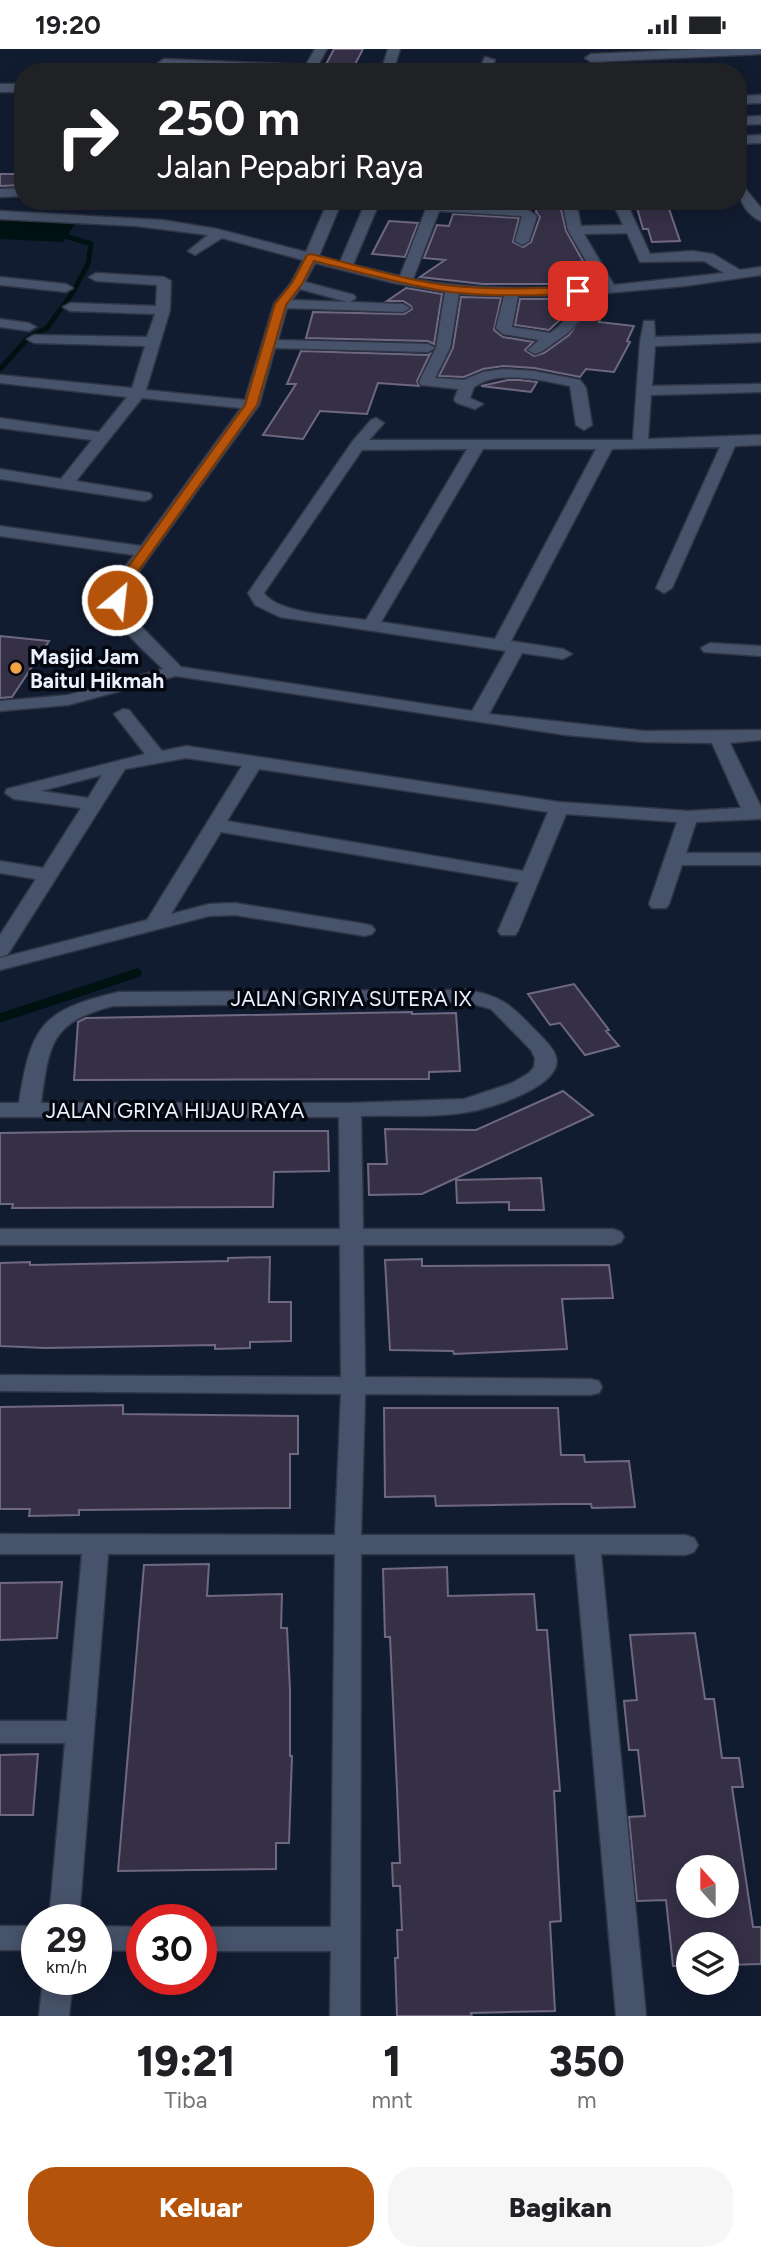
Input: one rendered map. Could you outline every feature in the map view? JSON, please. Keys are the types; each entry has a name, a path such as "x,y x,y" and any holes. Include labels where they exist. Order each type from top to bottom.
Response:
{"street":[{"path":"591,54 761,50"},
{"path":"747,201 761,217"},
{"path":"175,671 133,629 117,600 119,588 251,405 281,304 297,284 330,210"},
{"path":"345,267 369,210"},
{"path":"405,280 433,210"},
{"path":"502,210 525,212 530,216 522,241"},
{"path":"571,210 575,230 610,290"},
{"path":"623,210 645,259 692,255 708,257 738,275"},
{"path":"0,215 167,224 219,234 345,267 453,289 512,292 610,290 761,271"},
{"path":"575,230 631,229"},
{"path":"195,251 219,234"},
{"path":"65,484 138,393 163,310 164,281 96,277"},
{"path":"0,281 66,288"},
{"path":"297,284 384,307"},
{"path":"453,289 443,348 426,382 467,386"},
{"path":"536,350 551,337 569,328 576,319 579,309 578,291"},
{"path":"512,292 503,328 551,337"},
{"path":"281,304 403,308"},
{"path":"70,307 163,310"},
{"path":"0,323 31,333 153,342"},
{"path":"640,443 649,324"},
{"path":"647,342 761,338"},
{"path":"271,344 428,348"},
{"path":"475,404 462,400 467,386 478,376 501,373 575,383 579,388 584,425"},
{"path":"0,379 251,405"},
{"path":"644,391 761,388"},
{"path":"0,423 102,437"},
{"path":"376,423 357,445 256,593 261,601 280,612 563,654"},
{"path":"357,445 728,445 761,440"},
{"path":"478,717 508,646 607,443"},
{"path":"728,445 761,453"},
{"path":"664,589 728,445"},
{"path":"371,625 477,446"},
{"path":"0,474 144,496"},
{"path":"2,532 146,552"},
{"path":"710,647 761,651"},
{"path":"0,706 56,704 175,671 575,732 719,739 761,735"},
{"path":"123,714 156,756"},
{"path":"7,792 156,756 186,752 559,808 688,817 756,813 719,739"},
{"path":"156,922 254,762"},
{"path":"0,951 118,765"},
{"path":"7,792 94,804"},
{"path":"508,931 559,808"},
{"path":"659,904 688,817"},
{"path":"216,825 530,878"},
{"path":"674,859 761,859"},
{"path":"0,867 48,875"},
{"path":"0,964 156,922 223,909 365,930"},
{"name":"JALAN GRIYA SUTERA IX","path":"29,1110 43,1040 62,1019 98,1003 119,998 466,996 485,999 498,1005 540,1047 546,1058 545,1067 537,1078 520,1088 466,1105 350,1110"},
{"name":"JALAN GRIYA HIJAU RAYA","path":"0,1110 350,1110"},
{"path":"345,2016 348,1545 353,1385 350,1110"},
{"path":"0,1237 613,1237"},
{"path":"0,1383 590,1387"},
{"path":"0,1544 685,1545"},
{"path":"65,1904 96,1544"},
{"path":"587,1545 631,2016"},
{"path":"0,1732 80,1732"},
{"path":"0,1938 21,1938"},
{"path":"217,1939 344,1939"},
{"path":"54,2016 56,1995"}],"shaded area":[{"path":"0,219 78,220 63,242 0,239"}],"building":[{"path":"334,49 363,49 356,63 327,63"},
{"path":"0,174 14,174 14,185 0,186"},
{"path":"561,210 566,231 584,263 580,284 483,284 420,277 445,260 424,258 437,225 449,226 453,214 519,218 513,242 523,247 531,242 540,217 536,212"},
{"path":"638,210 669,210 680,241 652,242 648,229 643,229"},
{"path":"389,221 418,223 405,257 372,254"},
{"path":"406,288 442,294 434,344 428,341 306,338 313,312 404,314 412,309 411,306 403,301 387,301"},
{"path":"461,297 501,298 494,330 503,337 533,342 525,350 534,356 544,353 569,335 585,313 602,314 599,322 634,326 627,341 630,342 614,372 586,369 580,377 534,368 503,366 483,369 464,377 439,376 453,348"},
{"path":"520,299 568,299 564,316 549,330 515,325"},
{"path":"301,351 430,354 417,381 419,386 378,383 367,414 320,411 303,439 263,435 296,384 287,384"},
{"path":"508,380 537,382 531,392 481,386"},
{"name":"Masjid Jam Baitul Hikmah","path":"0,636 49,641 12,697 0,698"},
{"path":"574,984 619,1046 585,1055 560,1023 550,1025 528,994"},
{"path":"456,1013 460,1071 429,1072 429,1079 74,1080 78,1022 86,1018"},
{"path":"563,1091 593,1115 422,1194 369,1195 368,1164 387,1164 385,1129 476,1130"},
{"path":"328,1131 329,1171 274,1172 273,1207 12,1208 13,1204 0,1204 0,1133"},
{"path":"541,1178 544,1210 509,1210 509,1202 457,1203 456,1180"},
{"path":"270,1257 269,1302 291,1302 291,1341 250,1342 250,1348 215,1349 215,1345 45,1348 0,1346 0,1263 30,1262 30,1265 228,1261 228,1258"},
{"path":"422,1259 422,1266 609,1265 613,1298 562,1299 567,1349 454,1354 453,1351 390,1350 385,1260"},
{"path":"123,1405 123,1414 298,1416 298,1454 290,1454 290,1508 79,1510 79,1515 29,1516 30,1509 0,1509 0,1407"},
{"path":"384,1408 558,1408 561,1455 584,1455 585,1462 629,1461 635,1507 592,1508 591,1504 436,1506 435,1496 385,1497"},
{"path":"209,1564 207,1596 282,1594 281,1628 287,1628 292,1756 289,1843 276,1843 276,1869 118,1871 144,1565"},
{"path":"447,1567 448,1596 534,1594 537,1630 547,1630 560,1791 554,1791 561,1921 550,1922 555,2011 471,2013 472,2016 397,2016 395,1958 398,1958 397,1930 402,1930 400,1886 393,1886 392,1863 400,1863 390,1637 385,1637 383,1569"},
{"path":"62,1582 57,1638 0,1640 0,1583"},
{"path":"695,1633 705,1699 714,1699 722,1758 739,1758 743,1787 732,1787 753,1927 761,1927 761,1964 739,1965 739,1932 676,1932 676,1966 673,1966 666,1900 637,1901 629,1817 645,1816 638,1750 629,1750 624,1701 637,1700 630,1635"},
{"path":"38,1754 33,1815 0,1815 0,1755"}],"waterway":[{"path":"0,369 28,338 47,328 73,292 88,264 91,244 66,236"},
{"path":"0,1018 137,973"}],"place":[{"name":"Masjid Jam Baitul Hikmah","path":"16,668"}],"route":[{"path":"117,600 119,588 251,405 281,304 297,284 311,257 414,283 453,289 578,291"}]}
